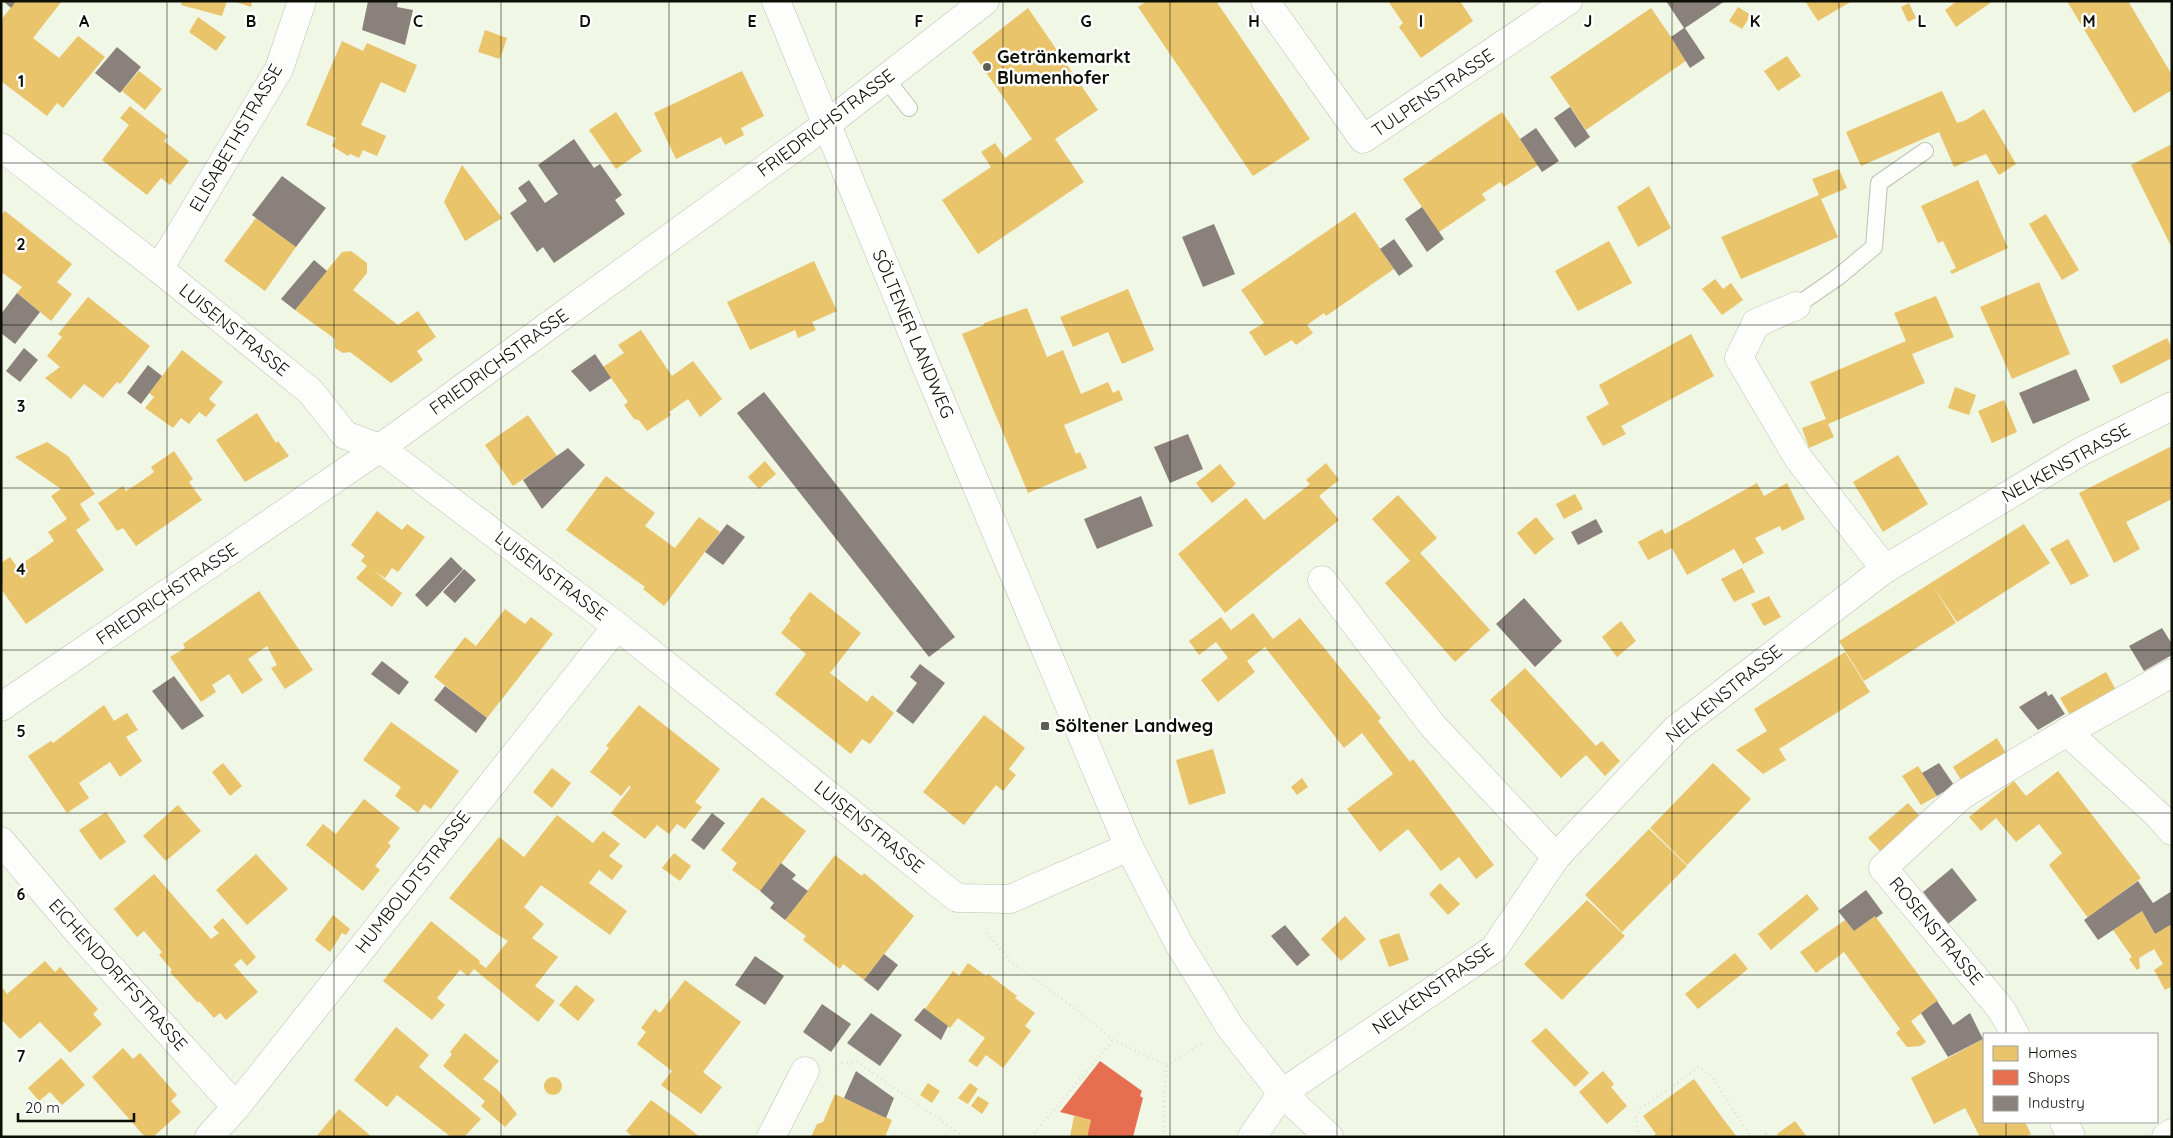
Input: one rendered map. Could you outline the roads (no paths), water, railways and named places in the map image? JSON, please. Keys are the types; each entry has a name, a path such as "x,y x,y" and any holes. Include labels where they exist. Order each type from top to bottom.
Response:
{"street":[{"name":"ELISABETHSTRASSE","path":"159,269 279,69 302,1"},
{"name":"SÖLTENER LANDWEG","path":"776,1 1129,847 1179,944 1230,1027 1282,1093"},
{"name":"FRIEDRICHSTRASSE","path":"1,707 380,448 827,124 985,1"},
{"name":"TULPENSTRASSE","path":"1265,1 1363,140 1568,1"},
{"name":"LUISENSTRASSE","path":"1,147 159,269 310,391 345,435 380,448 617,626 956,898 1010,899 1129,847"},
{"path":"1796,306 1756,322 1739,358 1798,458 1885,569"},
{"name":"NELKENSTRASSE","path":"1282,1093 1494,949 1556,857 1676,729 1885,569 2082,451 2172,406"},
{"path":"1322,580 1434,726 1556,857"},
{"name":"HUMBOLDTSTRASSE","path":"208,1137 236,1107 617,626"},
{"name":"ROSENSTRASSE","path":"2015,1033 2001,1009 1883,868 1962,795 2066,732 2172,673"},
{"path":"2066,732 2158,814 2172,831"},
{"name":"EICHENDORFFSTRASSE","path":"1,841 79,933 236,1107"},
{"path":"771,1137 805,1071"},
{"path":"1252,1137 1282,1093 1329,1137"},
{"path":"2064,1123 2071,1137"},
{"path":"2166,1137 2172,1133"}],"lane":[{"path":"885,78 909,108"},
{"path":"1796,306 1838,277 1874,247 1879,183 1925,151"}],"place":[{"name":"Getränkemarkt Blumenhofer","path":"987,67"},
{"name":"Söltener Landweg","path":"1045,726"}]}
